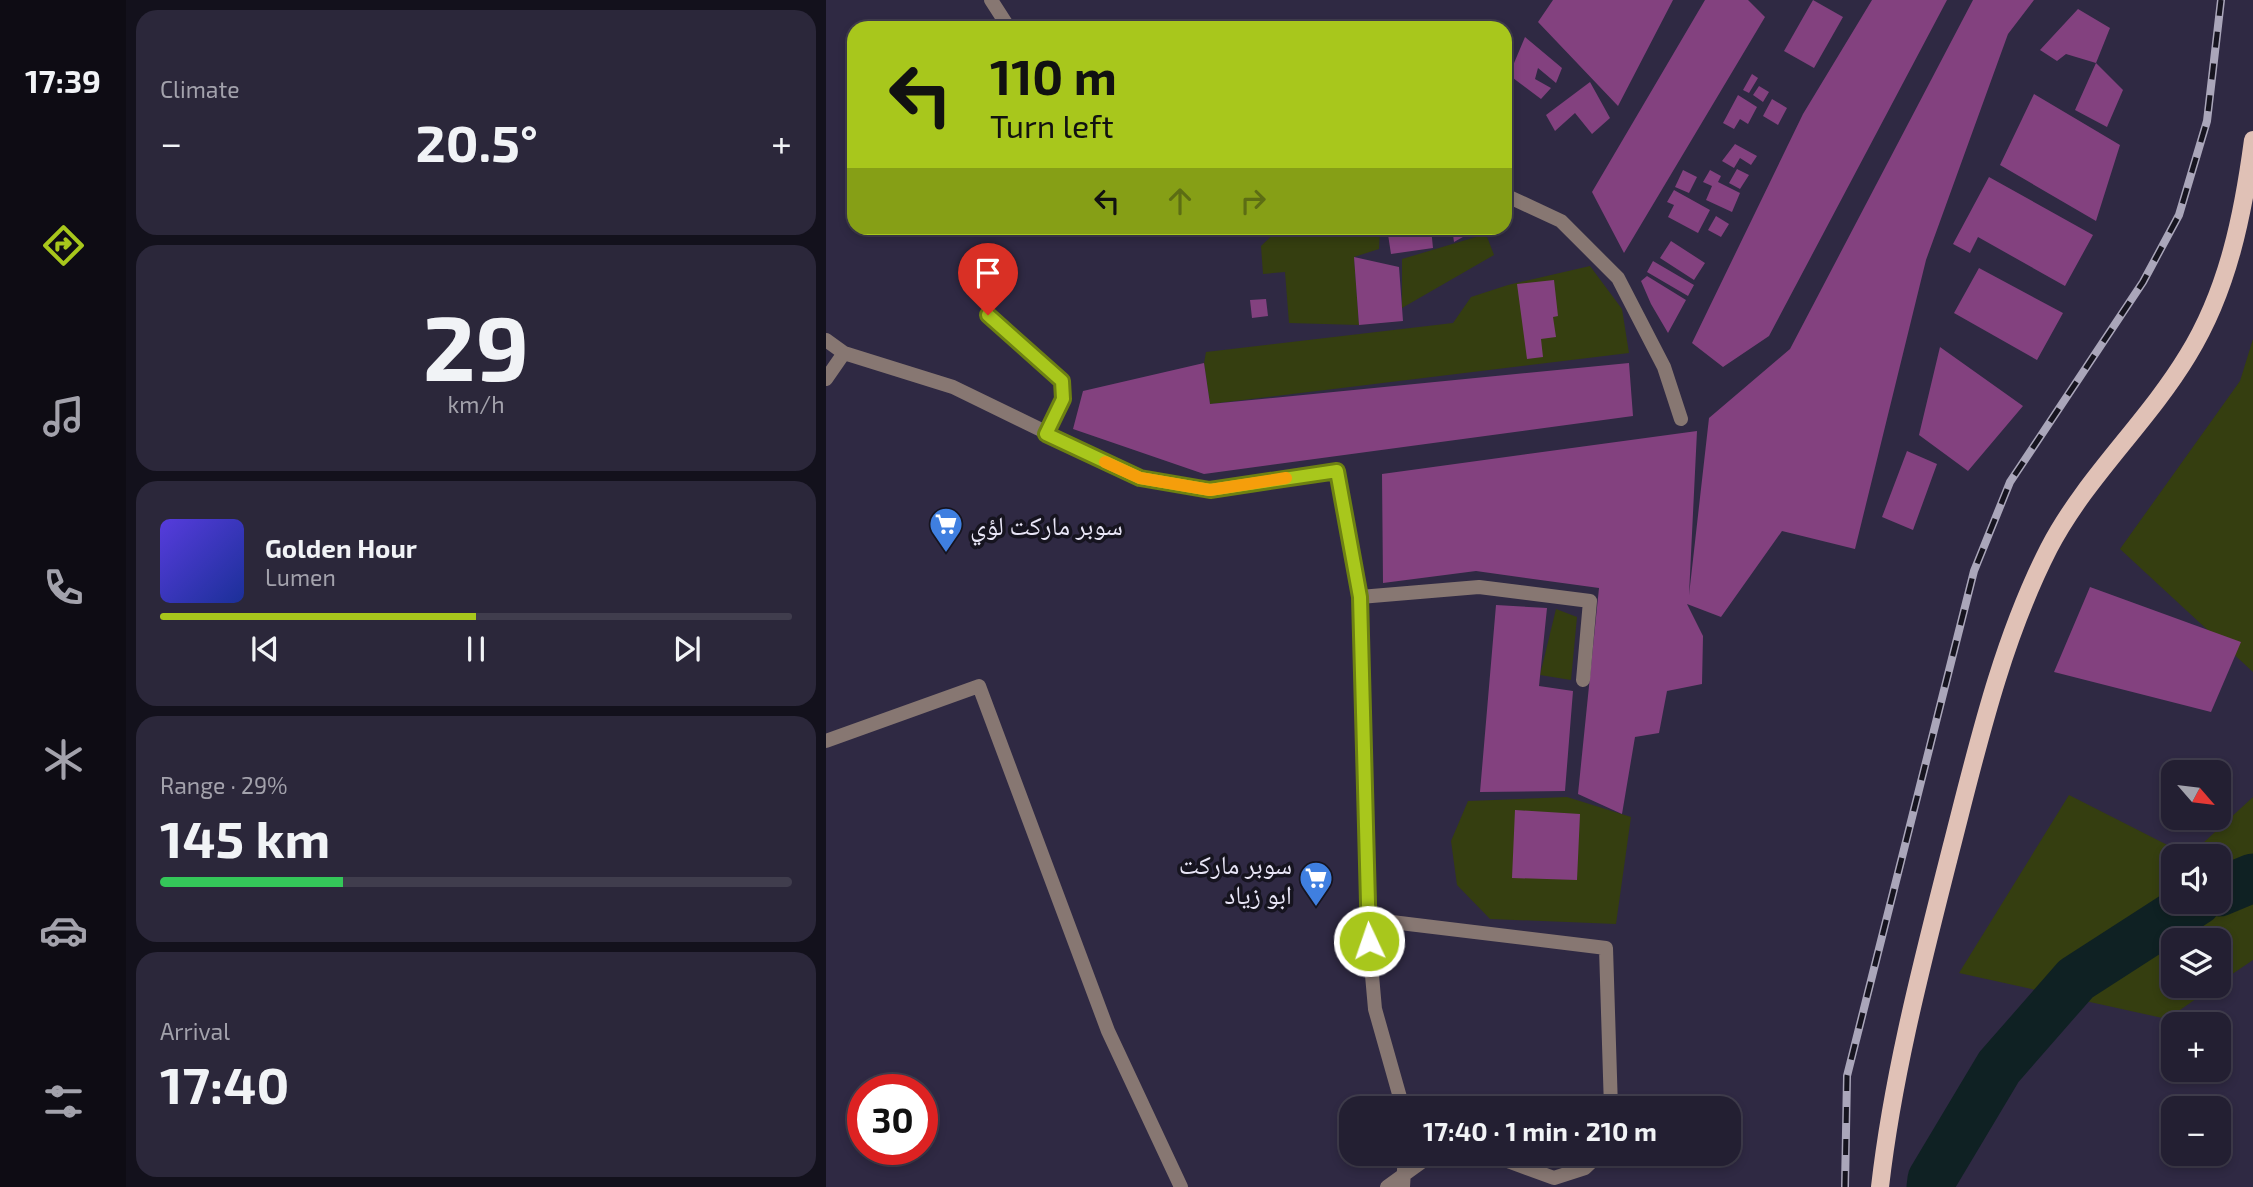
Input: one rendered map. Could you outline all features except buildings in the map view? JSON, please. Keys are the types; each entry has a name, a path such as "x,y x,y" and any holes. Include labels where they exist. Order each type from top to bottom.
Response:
{"main road":[{"path":"1880,1187 1888,1126 1933,921 1969,779 2027,594 2051,545 2084,489 2165,389 2207,321 2237,233 2253,140"}],"street":[{"path":"991,0 1004,21"},
{"path":"1512,198 1561,221 1618,278 1664,367 1681,419"},
{"path":"988,315 1062,381 1063,399 1046,434"},
{"path":"826,340 844,353 953,387 1140,478 1210,490 1337,471 1360,597 1367,815 1367,919 1375,1009 1400,1096"},
{"path":"826,379 844,353"},
{"path":"1360,597 1479,587 1590,601 1584,680"},
{"path":"826,741 979,686 1108,1031 1181,1187"},
{"path":"1367,919 1606,948 1611,1096"},
{"path":"1404,1187 1405,1166"},
{"path":"1387,1187 1413,1166"},
{"path":"1521,1166 1554,1178 1587,1166"}],"green space":[{"path":"1273,235 1380,235 1379,249 1354,257 1359,325 1289,323 1285,272 1263,274 1261,246"},
{"path":"1483,235 1486,235 1494,255 1402,308 1402,259"},
{"path":"1590,266 1622,309 1629,353 1210,404 1204,363 1206,352 1453,323 1471,297 1508,285"},
{"path":"2253,339 2253,672 2120,549 2240,381"},
{"path":"1556,609 1577,617 1571,680 1540,675"},
{"path":"2069,795 2165,844 2161,844 2161,914 2231,914 2231,844 2202,844 2217,830 2231,830 2231,817 2253,797 2253,960 2231,975 2231,928 2161,928 2161,998 2197,998 2177,1012 2161,1012 2161,1018 1959,973"},
{"path":"1567,797 1631,817 1616,924 1490,919 1457,885 1451,841 1468,801"}],"waterway":[{"path":"2231,887 2253,878"},
{"path":"1931,1187 1932,1179 1999,1067 2076,979 2177,914"}],"railway":[{"path":"1845,1187 1847,1076 1974,571 2010,482 2143,282 2179,215 2207,121 2221,0"}],"slow traffic":[{"path":"1105,462 1140,478 1210,490 1286,478"}],"place":[{"name":"سوبر ماركت لؤي","path":"946,554"},
{"name":"سوبر ماركت ابو زياد","path":"1316,908"}],"route":[{"path":"988,315 1062,381 1065,393 1046,434 1140,478 1210,490 1337,471 1360,597 1369,941"}]}
